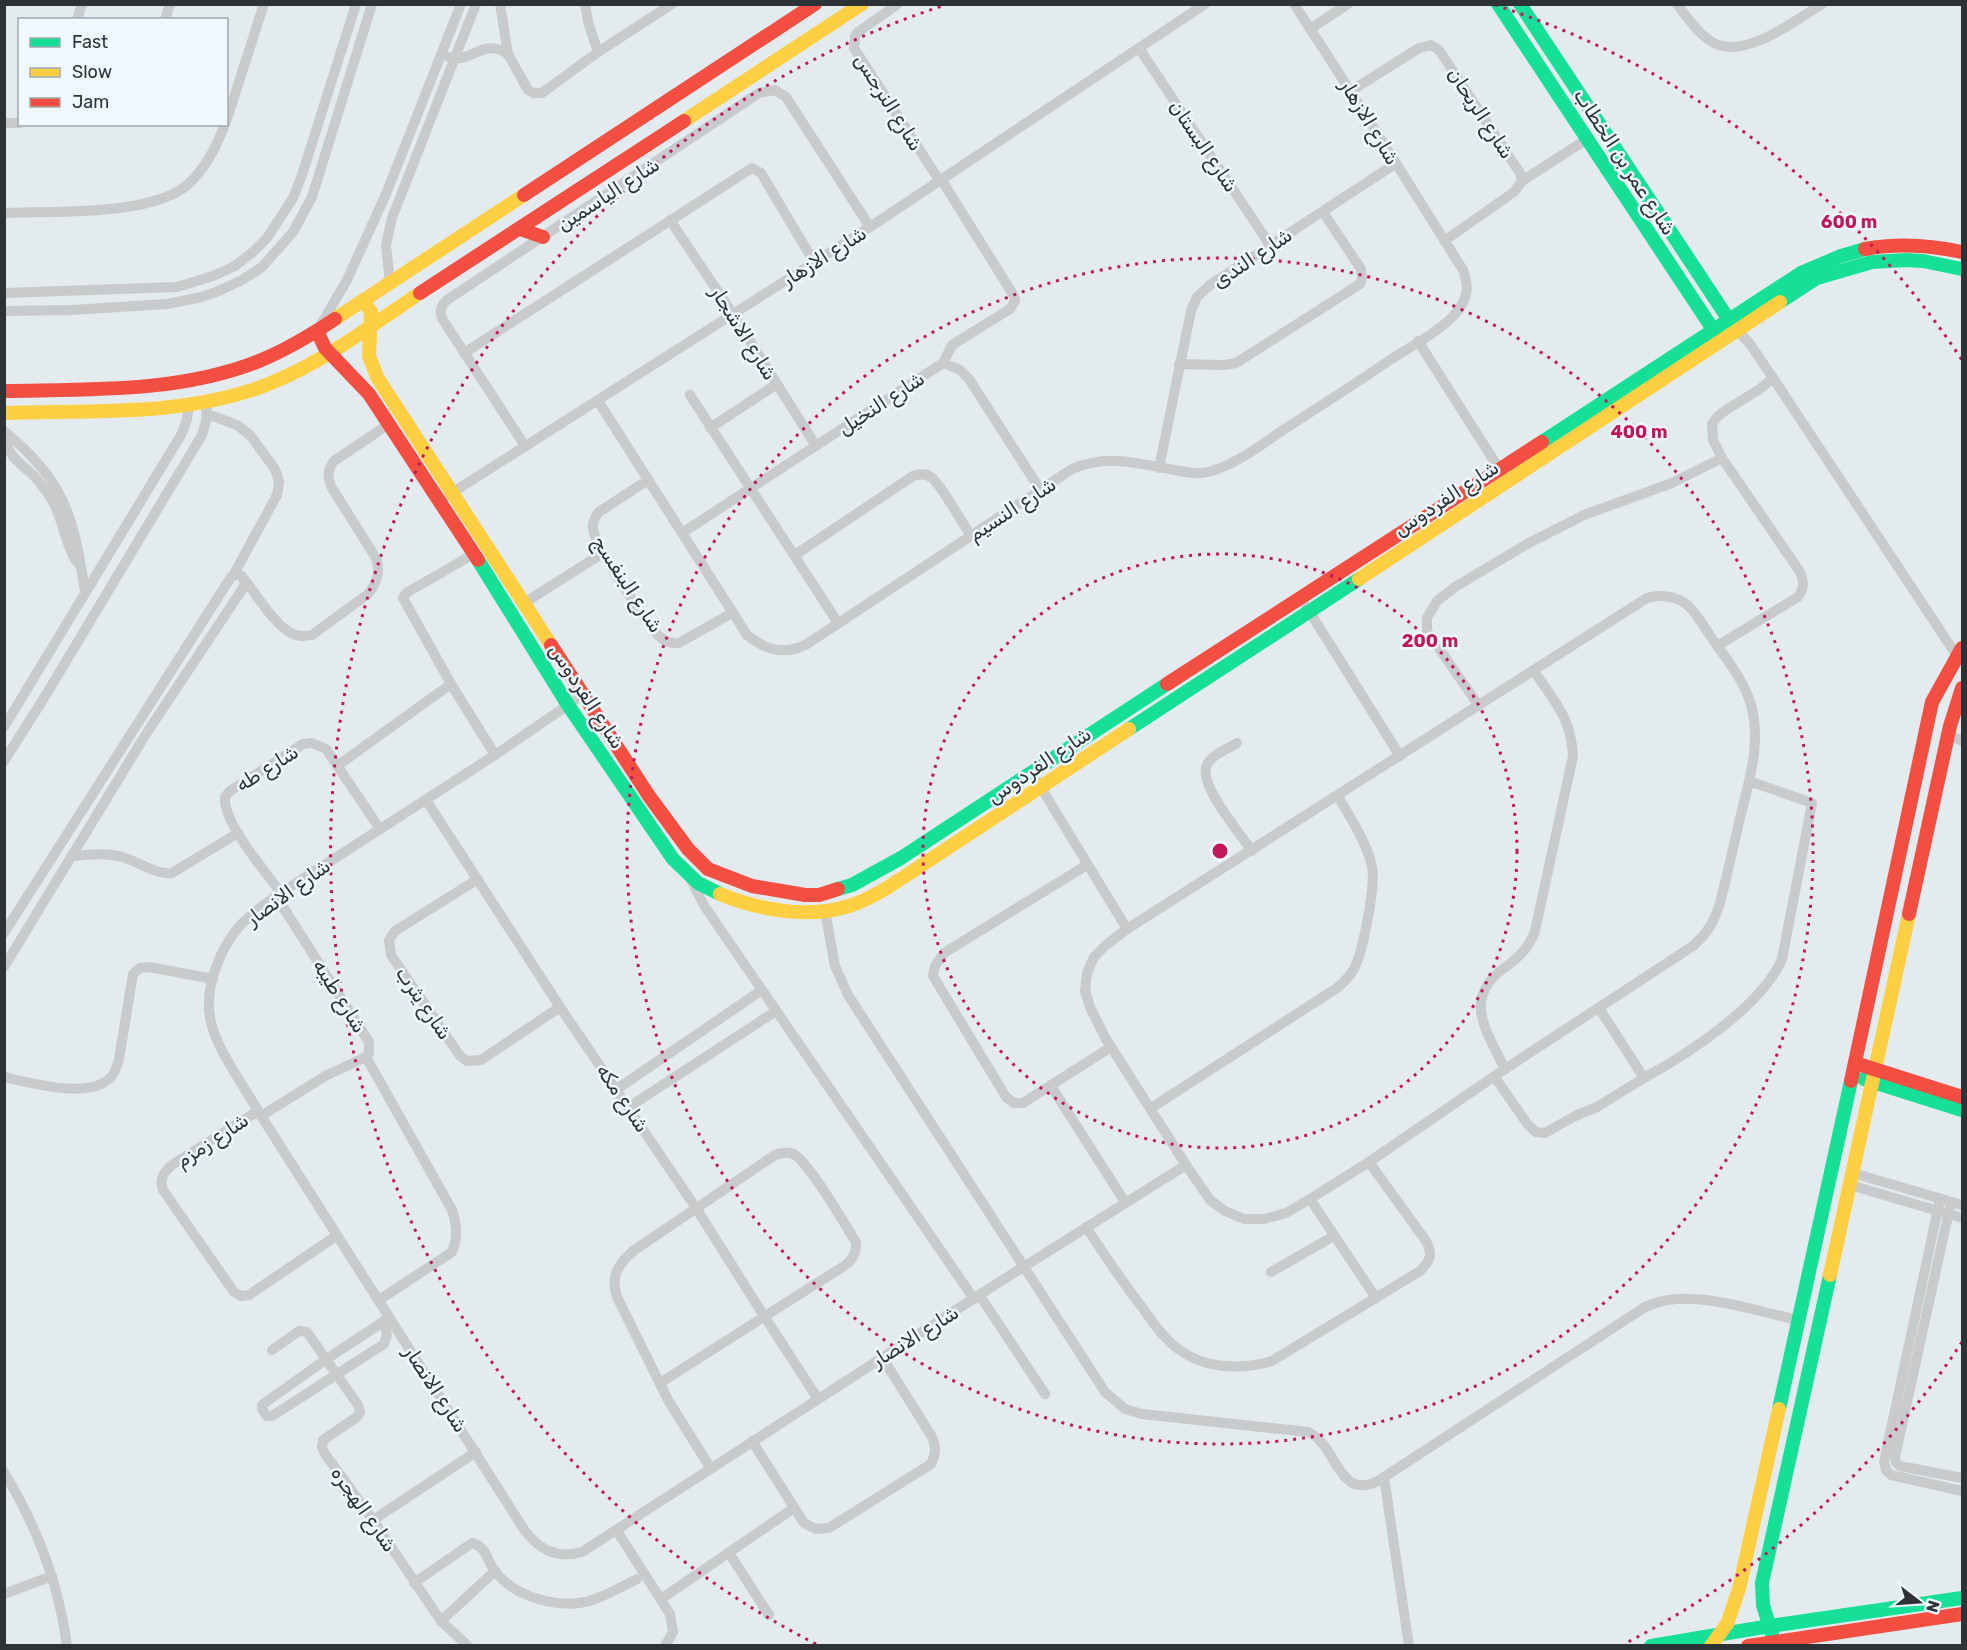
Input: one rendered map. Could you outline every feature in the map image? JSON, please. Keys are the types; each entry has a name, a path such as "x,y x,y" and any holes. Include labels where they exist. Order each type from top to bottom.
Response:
{"street":[{"path":"228,117 264,4"},
{"path":"4,293 177,287 213,276 235,266 253,252 267,238 293,198 356,4"},
{"path":"4,311 167,304 202,297 221,290 262,267 293,232 312,197 372,4"},
{"path":"317,331 347,280 386,194 461,4"},
{"path":"390,282 386,245 392,218 476,4"},
{"path":"500,4 508,54 528,90 538,93 672,4"},
{"path":"585,4 588,22 598,52"},
{"path":"4,391 141,386 203,378 251,364 317,331 815,4"},
{"path":"207,407 265,386 329,353 862,4"},
{"name":"شارع النرجس","path":"898,4 858,32 854,48 1014,296 1015,301 1010,309 952,345 943,363"},
{"name":"شارع الازهار","path":"440,501 870,227 1204,4"},
{"name":"شارع الازهار","path":"1294,4 1444,241"},
{"path":"1310,29 1348,4"},
{"name":"شارع عمر بن الخطاب","path":"1498,4 1717,335"},
{"name":"شارع عمر بن الخطاب","path":"1520,4 1732,325"},
{"path":"1677,4 1702,34 1717,45 1734,47 1752,45 1822,4"},
{"path":"1516,33 1532,22"},
{"name":"شارع الريحان","path":"1351,91 1419,48 1431,45 1439,50 1520,173 1522,181 1514,192 1444,241"},
{"path":"441,54 461,59 489,47 508,54"},
{"name":"شارع البستان","path":"1139,48 1270,245"},
{"path":"340,54 355,60"},
{"name":"شارع الياسمين","path":"525,446 443,320 440,313 442,306 447,300 764,91 775,90 786,97 870,227"},
{"path":"725,94 735,110"},
{"path":"4,213 123,208 164,200 185,187 203,169 217,146 225,126"},
{"path":"1522,181 1587,139"},
{"name":"شارع الندى","path":"1159,468 1179,364 1191,311 1197,297 1210,285 1395,164"},
{"path":"464,353 752,168 761,173 814,262"},
{"path":"1179,364 1225,365 1236,363 1268,345 1360,284 1361,269 1323,212"},
{"name":"شارع الاشجار","path":"670,220 733,314 816,446"},
{"path":"520,229 543,237"},
{"name":"شارع النسيم","path":"598,401 747,635 759,645 782,652 795,650 1072,469 1087,462 1121,460 1159,468 1203,473 1236,460 1449,320 1464,301 1467,283 1463,270 1444,241"},
{"name":"شارع الفردوس","path":"1503,475 1582,432 1801,273 1841,255 1863,249 1911,243 1962,252"},
{"name":"شارع الفردوس","path":"1732,325 1817,278 1844,268 1895,258 1936,261 1962,269"},
{"name":"شارع الفردوس","path":"363,300 371,312 372,324 368,345 372,365 391,399 649,796 697,859 723,876 771,890 819,895 852,885 901,858 1094,731 1305,605"},
{"path":"1711,1646 1737,1601 1932,702 1960,652 1750,344 1732,325"},
{"name":"شارع الفردوس","path":"317,331 321,343 360,383 388,424 474,554 568,705 657,838 688,875 707,888 753,904 778,909 825,911 847,907 887,888 1041,787 1305,605 1503,475 1574,420 1717,335"},
{"path":"1418,341 1503,475"},
{"name":"شارع النخيل","path":"682,533 943,363 960,370 969,379 1041,491"},
{"path":"1717,646 1798,597 1803,584 1803,577 1798,569 1722,458 1713,440 1712,424 1718,416 1773,378"},
{"path":"710,428 777,384"},
{"path":"690,395 838,623"},
{"path":"4,727 181,435 187,420 189,403"},
{"path":"4,413 189,403 207,407 244,429 274,469 279,482 277,495 239,577 243,588 146,734 4,967"},
{"path":"4,761 202,435 207,407"},
{"path":"1574,420 1582,432"},
{"path":"4,933 231,577 239,577 282,627 301,637 312,635 368,594 374,586 380,568 332,488 328,479 329,469 334,461 388,424"},
{"path":"7,433 6,440 10,453 41,484 54,503 64,525 73,558 81,566 85,592"},
{"path":"1479,706 1427,631 1427,618 1437,601 1455,587 1527,544 1575,519 1672,483 1722,458"},
{"path":"795,555 919,474 926,474 935,481 971,536"},
{"name":"شارع البنفسج","path":"648,480 599,512 595,517 594,534 603,553 660,638 672,644 678,643 732,613"},
{"path":"524,603 603,553"},
{"path":"474,554 406,593 403,598 451,684 495,755"},
{"path":"1668,596 1681,598 1717,646 1749,697 1754,720 1755,742 1749,782 1720,903 1708,933 1693,946 1494,1076 1369,1162 1286,1213 1264,1219 1244,1219 1210,1200 1111,1047 1090,1007 1085,991 1087,973 1094,957 1127,929 1647,598 1668,596"},
{"path":"1305,605 1400,756"},
{"path":"1505,1069 1484,1025 1480,1012 1480,1000 1484,988 1523,953 1531,942 1573,756 1572,735 1566,720 1534,671"},
{"path":"337,766 451,684"},
{"path":"1774,1641 1762,1604 1760,1594 1762,1583 1875,1075 1953,709 1962,688"},
{"name":"شارع الانصار","path":"584,694 495,755 279,894 238,927 226,946 213,978 210,1018 217,1040 259,1114 379,1300 387,1320 476,1452 525,1531 541,1548 561,1555 582,1552 1024,1266 1186,1165"},
{"path":"1948,734 1962,741"},
{"name":"شارع طه","path":"279,894 238,833 227,813 225,797 230,791 303,744 312,743 326,749 380,829"},
{"path":"1238,743 1211,759 1205,767 1205,775 1209,789 1252,851"},
{"path":"1032,773 1127,929"},
{"path":"1494,1076 1528,1125 1536,1132 1545,1133 1597,1107 1684,1055 1741,1010 1775,975 1782,959 1812,803 1749,782"},
{"path":"1151,1108 1337,988 1352,972 1361,949 1373,870 1369,855 1338,796"},
{"name":"شارع مكه","path":"426,800 560,1007 696,1208 818,1399"},
{"path":"73,856 95,854 118,856 172,873 238,833"},
{"path":"1087,866 944,953 935,966 933,976 1006,1097 1014,1103 1023,1103 1111,1047"},
{"path":"688,875 705,907 776,1011 1045,1394"},
{"name":"شارع يثرب","path":"478,879 395,932 389,940 391,955 460,1056 467,1061 481,1060 560,1007"},
{"name":"شارع طيبه","path":"259,1114 327,1075 366,1057 369,1053 369,1042 279,894"},
{"path":"825,911 835,966 848,995 1105,1392 1125,1409 1142,1414 1308,1432 1324,1443 1347,1480 1366,1485 1384,1477 1645,1307 1665,1300 1684,1298 1708,1300 1799,1320"},
{"path":"4,1077 77,1089 104,1083 116,1070 119,1059 133,974 140,968 149,967 213,978"},
{"path":"617,1089 762,990"},
{"path":"1599,1008 1644,1078"},
{"path":"629,1107 776,1011"},
{"path":"366,1057 452,1210 457,1227 457,1240 452,1252 379,1300"},
{"path":"1854,1069 1962,1096"},
{"path":"1875,1075 1962,1110"},
{"path":"1052,1086 1125,1202"},
{"name":"شارع زمزم","path":"259,1114 166,1170 162,1178 163,1190 234,1292 241,1296 249,1294 336,1236"},
{"path":"660,1383 851,1261 855,1256 856,1242 807,1167 794,1154 784,1152 775,1155 633,1251 615,1271 614,1288 617,1297 660,1383 684,1429 711,1469"},
{"path":"1086,1227 1132,1295 1165,1337 1180,1350 1215,1365 1234,1368 1253,1366 1272,1361 1420,1271 1429,1262 1430,1248 1426,1241 1369,1162"},
{"path":"1852,1179 1962,1205"},
{"path":"1852,1179 1962,1218"},
{"path":"1310,1199 1376,1298"},
{"path":"1946,1200 1884,1458 1885,1466 1891,1475 1962,1491"},
{"path":"1943,1212 1895,1457 1900,1466 1962,1478"},
{"path":"1271,1272 1335,1236"},
{"path":"387,1320 387,1335 384,1344 272,1416 267,1416 262,1405 387,1320"},
{"path":"272,1350 299,1331 306,1332 325,1360 338,1374"},
{"path":"752,1441 804,1523 816,1529 829,1528 931,1464 935,1455 932,1437 882,1357"},
{"name":"شارع الهجره","path":"338,1374 360,1412 357,1417 323,1440 322,1447 441,1621 468,1646"},
{"path":"373,1520 476,1452"},
{"path":"1891,1475 1900,1466"},
{"path":"4,1472 31,1523 52,1576 60,1604 67,1646"},
{"path":"1384,1477 1409,1646"},
{"path":"660,1599 794,1508"},
{"path":"617,1531 670,1614 673,1632 665,1646"},
{"path":"414,1583 472,1543 482,1547 495,1571 512,1586 528,1596 562,1604 593,1600 637,1579"},
{"path":"729,1553 769,1615"},
{"path":"441,1621 495,1571"},
{"path":"4,1594 52,1576"},
{"path":"1651,1646 1962,1598"},
{"path":"1748,1646 1962,1614"}],"traffic: fast":[{"path":"1498,4 1718,337"},
{"path":"1520,4 1733,326"},
{"path":"1542,442 1801,273 1841,256 1865,249"},
{"path":"1780,302 1817,278 1872,262 1923,261 1962,269"},
{"path":"478,560 568,705 673,859 698,883 720,894"},
{"path":"1129,729 1359,579"},
{"path":"838,889 852,885 901,858 1167,684"},
{"path":"1864,1079 1962,1110"},
{"path":"1779,1409 1851,1081"},
{"path":"1774,1641 1763,1605 1762,1583 1830,1275"},
{"path":"1651,1646 1962,1598"}],"traffic: slow":[{"path":"684,121 862,4"},
{"path":"335,319 524,195"},
{"path":"4,413 139,410 207,402 239,394 271,383 310,364 348,342 420,293"},
{"path":"363,300 371,312 369,356 377,377 551,645"},
{"path":"1359,579 1780,302"},
{"path":"720,894 767,908 800,912 833,910 859,902 887,888 1129,729"},
{"path":"1830,1275 1909,914"},
{"path":"1711,1646 1727,1624 1739,1589 1779,1409"}],"traffic: jam":[{"path":"524,195 815,4"},
{"path":"420,293 684,121"},
{"path":"520,229 543,237"},
{"path":"1865,249 1913,246 1962,252"},
{"path":"4,391 101,389 197,379 269,357 335,319"},
{"path":"317,331 325,348 369,394 478,560"},
{"path":"1167,684 1542,442"},
{"path":"551,645 649,796 688,849 708,869 752,886 805,895 819,895 838,889"},
{"path":"1851,1081 1932,702 1962,648"},
{"path":"1909,914 1950,726 1962,688"},
{"path":"1855,1063 1962,1097"},
{"path":"1748,1646 1962,1614"}]}
